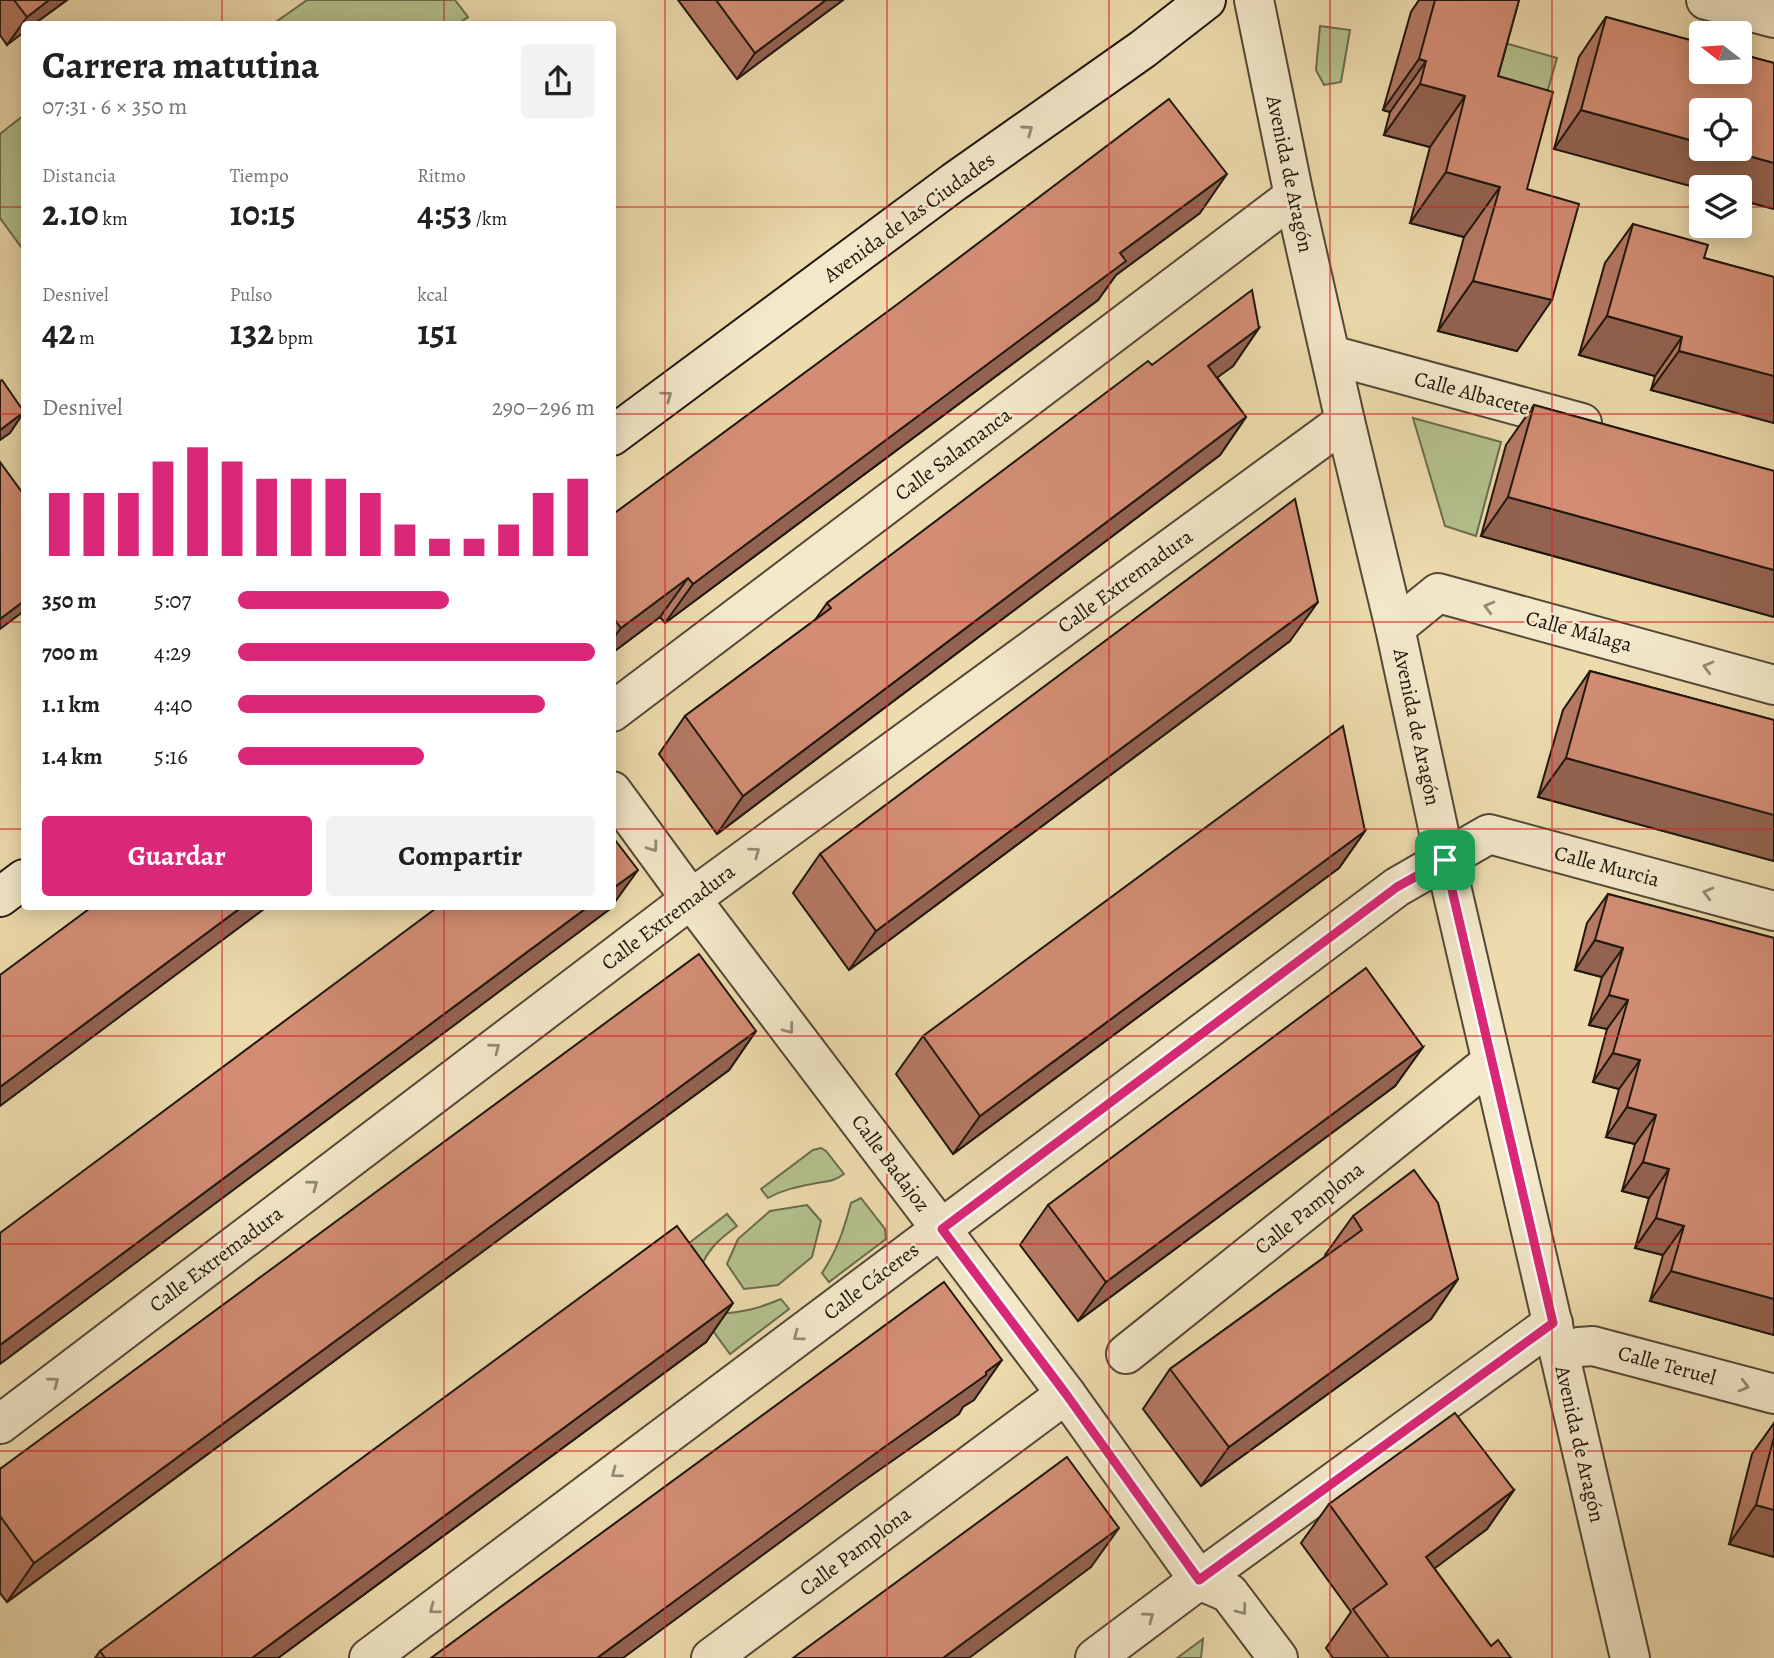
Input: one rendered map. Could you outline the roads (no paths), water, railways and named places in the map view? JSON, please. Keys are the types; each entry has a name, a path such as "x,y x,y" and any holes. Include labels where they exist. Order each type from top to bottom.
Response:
{"street":[{"name":"Avenida de las Ciudades","path":"616,433 954,183 1143,49 1206,0"},
{"name":"Avenida de Aragón","path":"1254,0 1294,196 1345,421 1395,628 1491,1062 1630,1658"},
{"path":"1706,0 1774,18"},
{"name":"Calle Salamanca","path":"616,709 1294,196"},
{"name":"Calle Albacete","path":"1331,355 1613,431"},
{"name":"Calle Extremadura","path":"0,1424 691,899 1345,421"},
{"name":"Calle Málaga","path":"1395,628 1438,593 1774,685"},
{"name":"Calle Badajoz","path":"616,796 1066,1394 1199,1580 1229,1593 1278,1658"},
{"name":"Calle Murcia","path":"1445,860 1489,834 1774,911"},
{"name":"Calle Cáceres","path":"369,1658 1397,887 1445,860"},
{"path":"0,897 21,880"},
{"name":"Calle Pamplona","path":"1126,1354 1491,1062"},
{"path":"1095,1658 1199,1580 1557,1338"},
{"name":"Calle Teruel","path":"1557,1338 1579,1347 1593,1346 1774,1394"},
{"name":"Calle Pamplona","path":"711,1658 1066,1394"}]}
